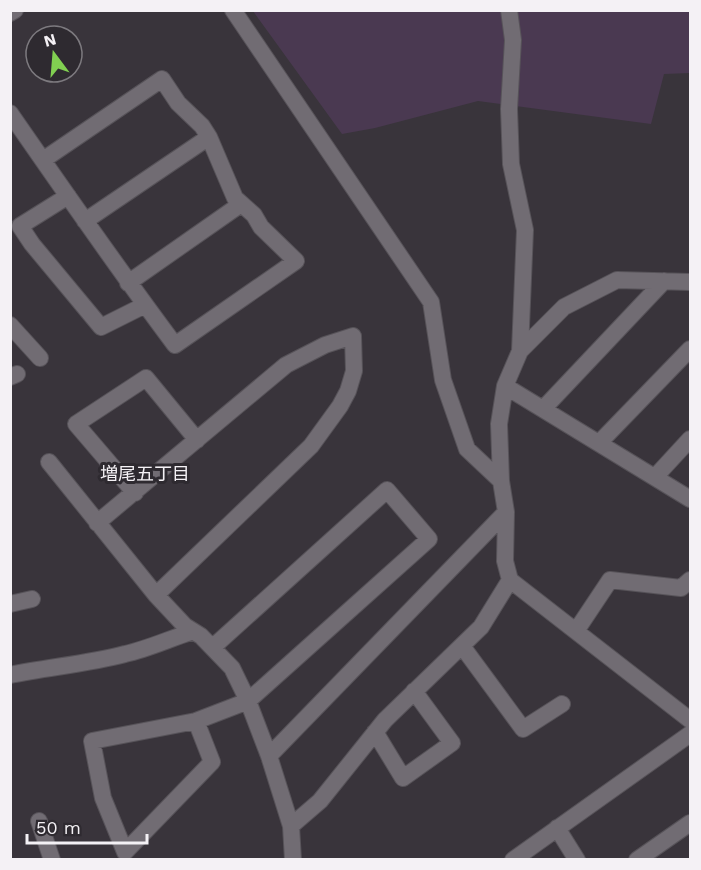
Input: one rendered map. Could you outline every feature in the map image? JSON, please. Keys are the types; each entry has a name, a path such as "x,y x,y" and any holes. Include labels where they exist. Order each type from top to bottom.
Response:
{"street":[{"path":"10,13 15,10"},
{"path":"233,10 431,302 443,381 467,449 501,481"},
{"path":"509,10 513,40 509,109 511,164 525,230 520,351 505,386 499,424 501,481 506,512 505,561 510,580 690,720"},
{"path":"10,113 128,283 174,345 296,261 261,227 254,215 235,198 209,137 202,126 178,103 162,79 43,160"},
{"path":"85,221 209,137"},
{"path":"68,196 20,226 32,244 101,327 145,305"},
{"path":"128,283 241,204"},
{"path":"520,351 564,307 617,280 690,282"},
{"path":"543,409 664,281"},
{"path":"10,325 40,358"},
{"path":"98,522 286,365 325,345 354,336 354,371 348,391 311,446 156,595"},
{"path":"599,443 690,349"},
{"path":"135,493 76,424 146,378 197,440"},
{"path":"505,386 690,498"},
{"path":"655,477 690,439"},
{"path":"49,462 156,595 191,632 201,636 232,668 248,701 269,756 291,826 293,860"},
{"path":"196,722 212,762 125,852 102,798 92,741 196,722 248,701 429,539 387,490 213,647"},
{"path":"269,756 506,512"},
{"path":"291,826 320,801 375,732 414,691 482,627 510,580"},
{"path":"576,631 610,580 681,588 690,580"},
{"path":"10,604 32,599"},
{"path":"10,675 124,655 191,632"},
{"path":"462,646 523,729 562,705"},
{"path":"375,732 403,778 452,743 414,691"},
{"path":"513,860 690,734"},
{"path":"39,821 52,860"},
{"path":"638,860 690,823"},
{"path":"557,828 577,860"}],"shaded area":[{"path":"253,11 690,11 690,73 664,74 651,124 478,101 375,128 342,134"}],"district":[{"name":"増尾五丁目","path":"145,473"}]}
